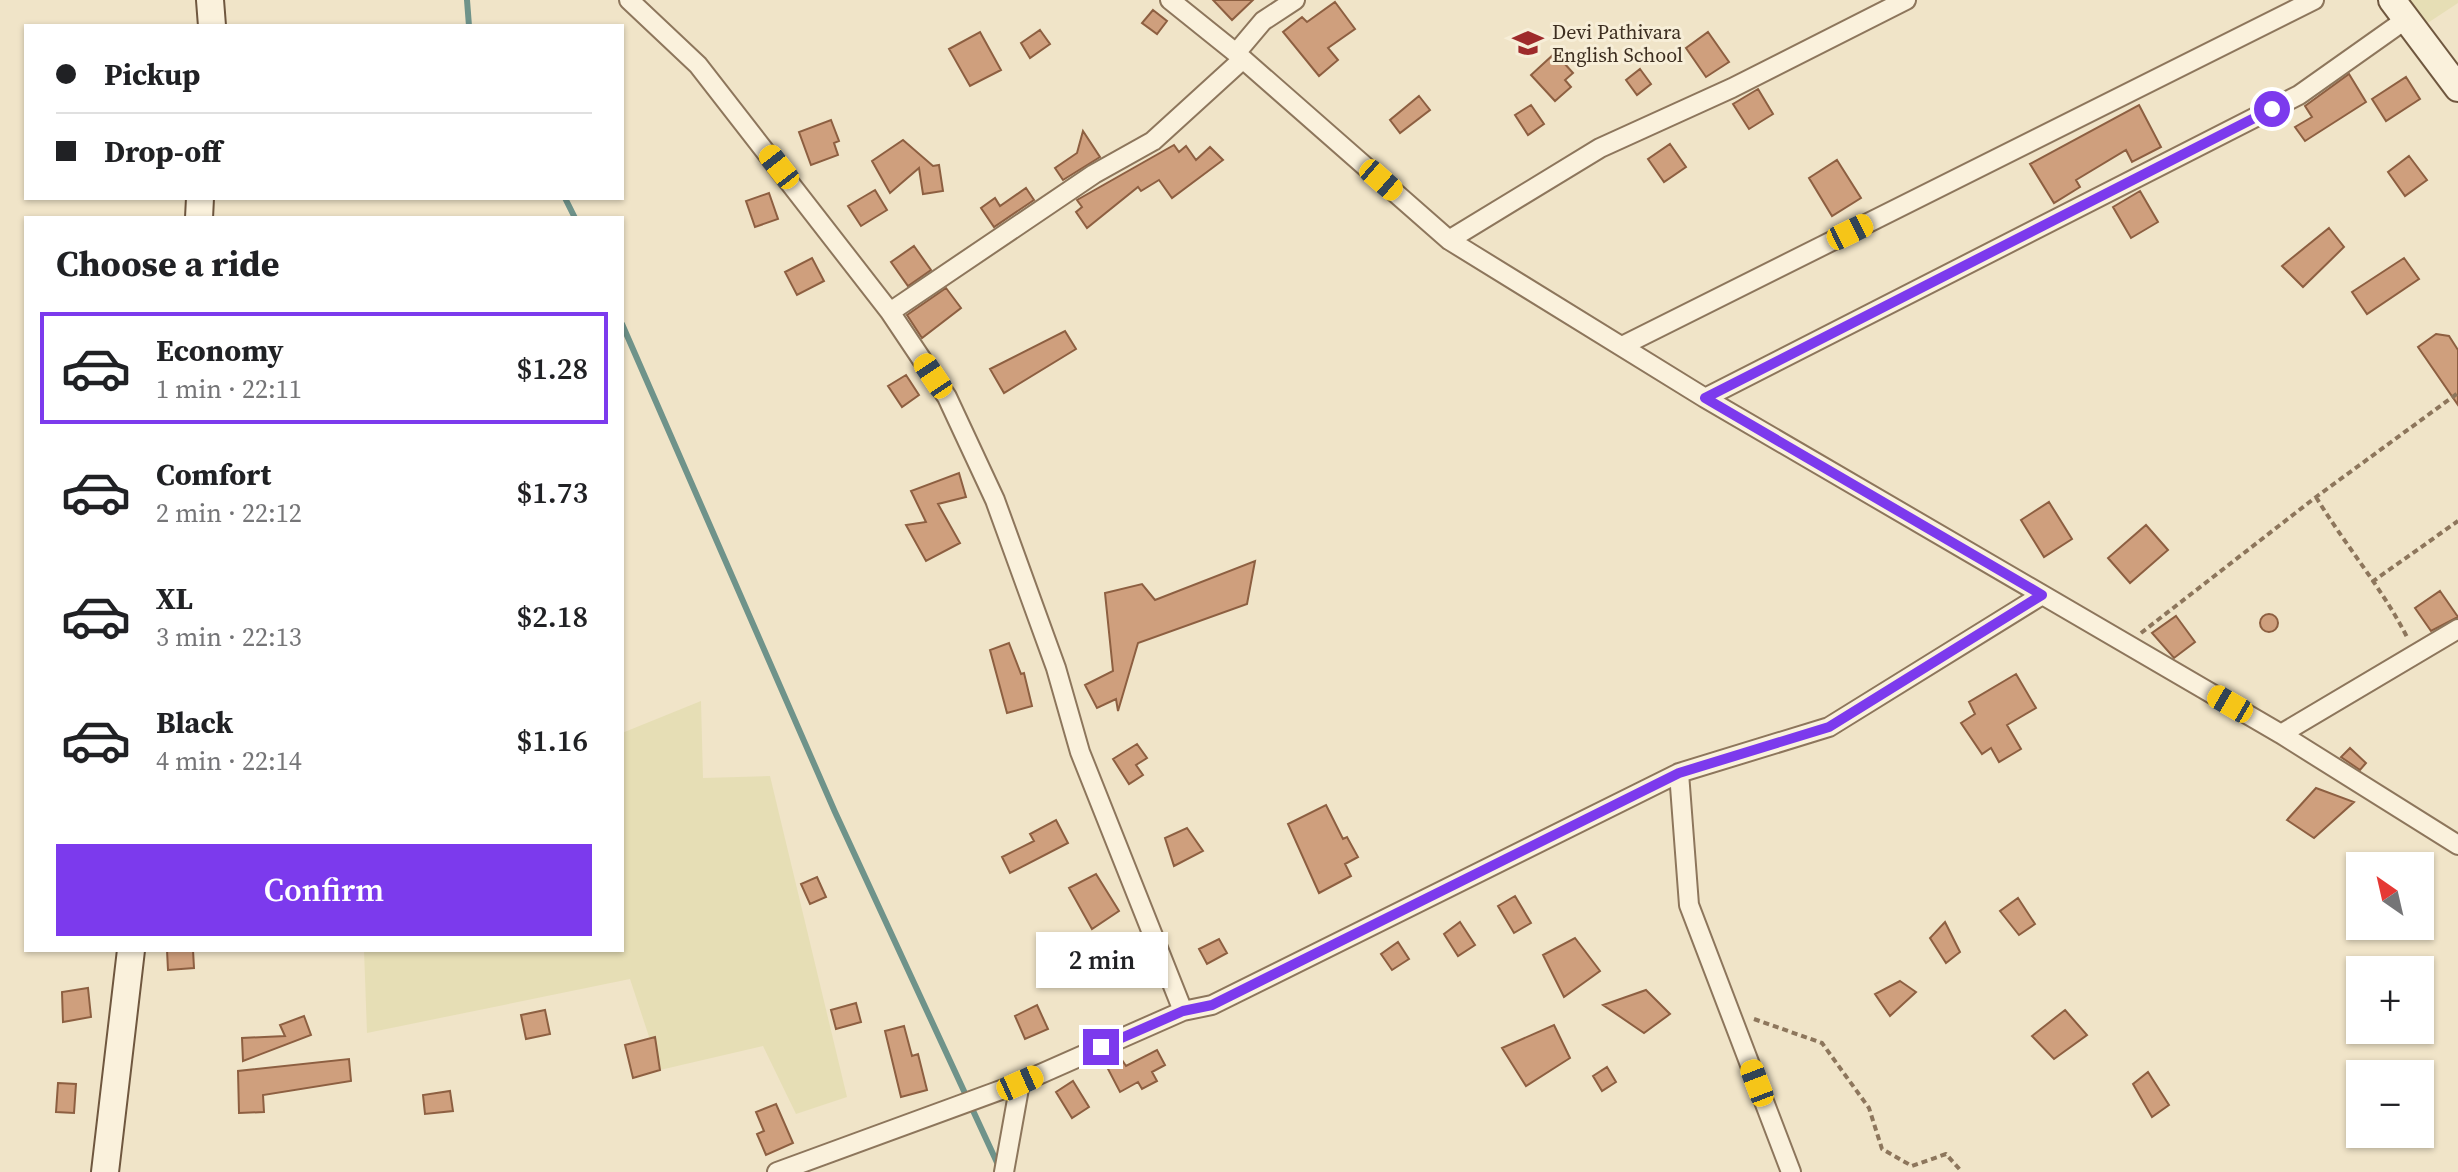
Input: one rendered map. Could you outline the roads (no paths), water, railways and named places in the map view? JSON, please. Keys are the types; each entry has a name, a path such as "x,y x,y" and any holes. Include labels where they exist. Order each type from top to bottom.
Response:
{"street":[{"path":"210,0 212,24"},
{"path":"629,0 698,65 890,312 947,397 995,500 1056,668 1080,752 1183,1011"},
{"path":"1170,0 1240,56 1449,240 1705,398 2281,734 2458,845"},
{"path":"890,312 1094,174 1153,141 1240,56 1263,21 1295,0"},
{"path":"1449,240 1600,148 1732,88 1906,0"},
{"path":"1622,346 2314,0"},
{"path":"1705,398 2299,95 2399,10 2458,88"},
{"path":"777,1172 1020,1083 1183,1011 1212,1005 1679,773 1829,727 2042,595"},
{"path":"2281,734 2458,629"},
{"path":"1679,773 1689,905 1791,1172"},
{"path":"105,1172 131,952"},
{"path":"1004,1172 1020,1083"}],"waterway":[{"path":"467,0 469,24"},
{"path":"566,200 574,216"},
{"path":"624,329 835,812 1000,1169"}],"place":[{"name":"Devi Pathivara English School","path":"1528,43"}]}
